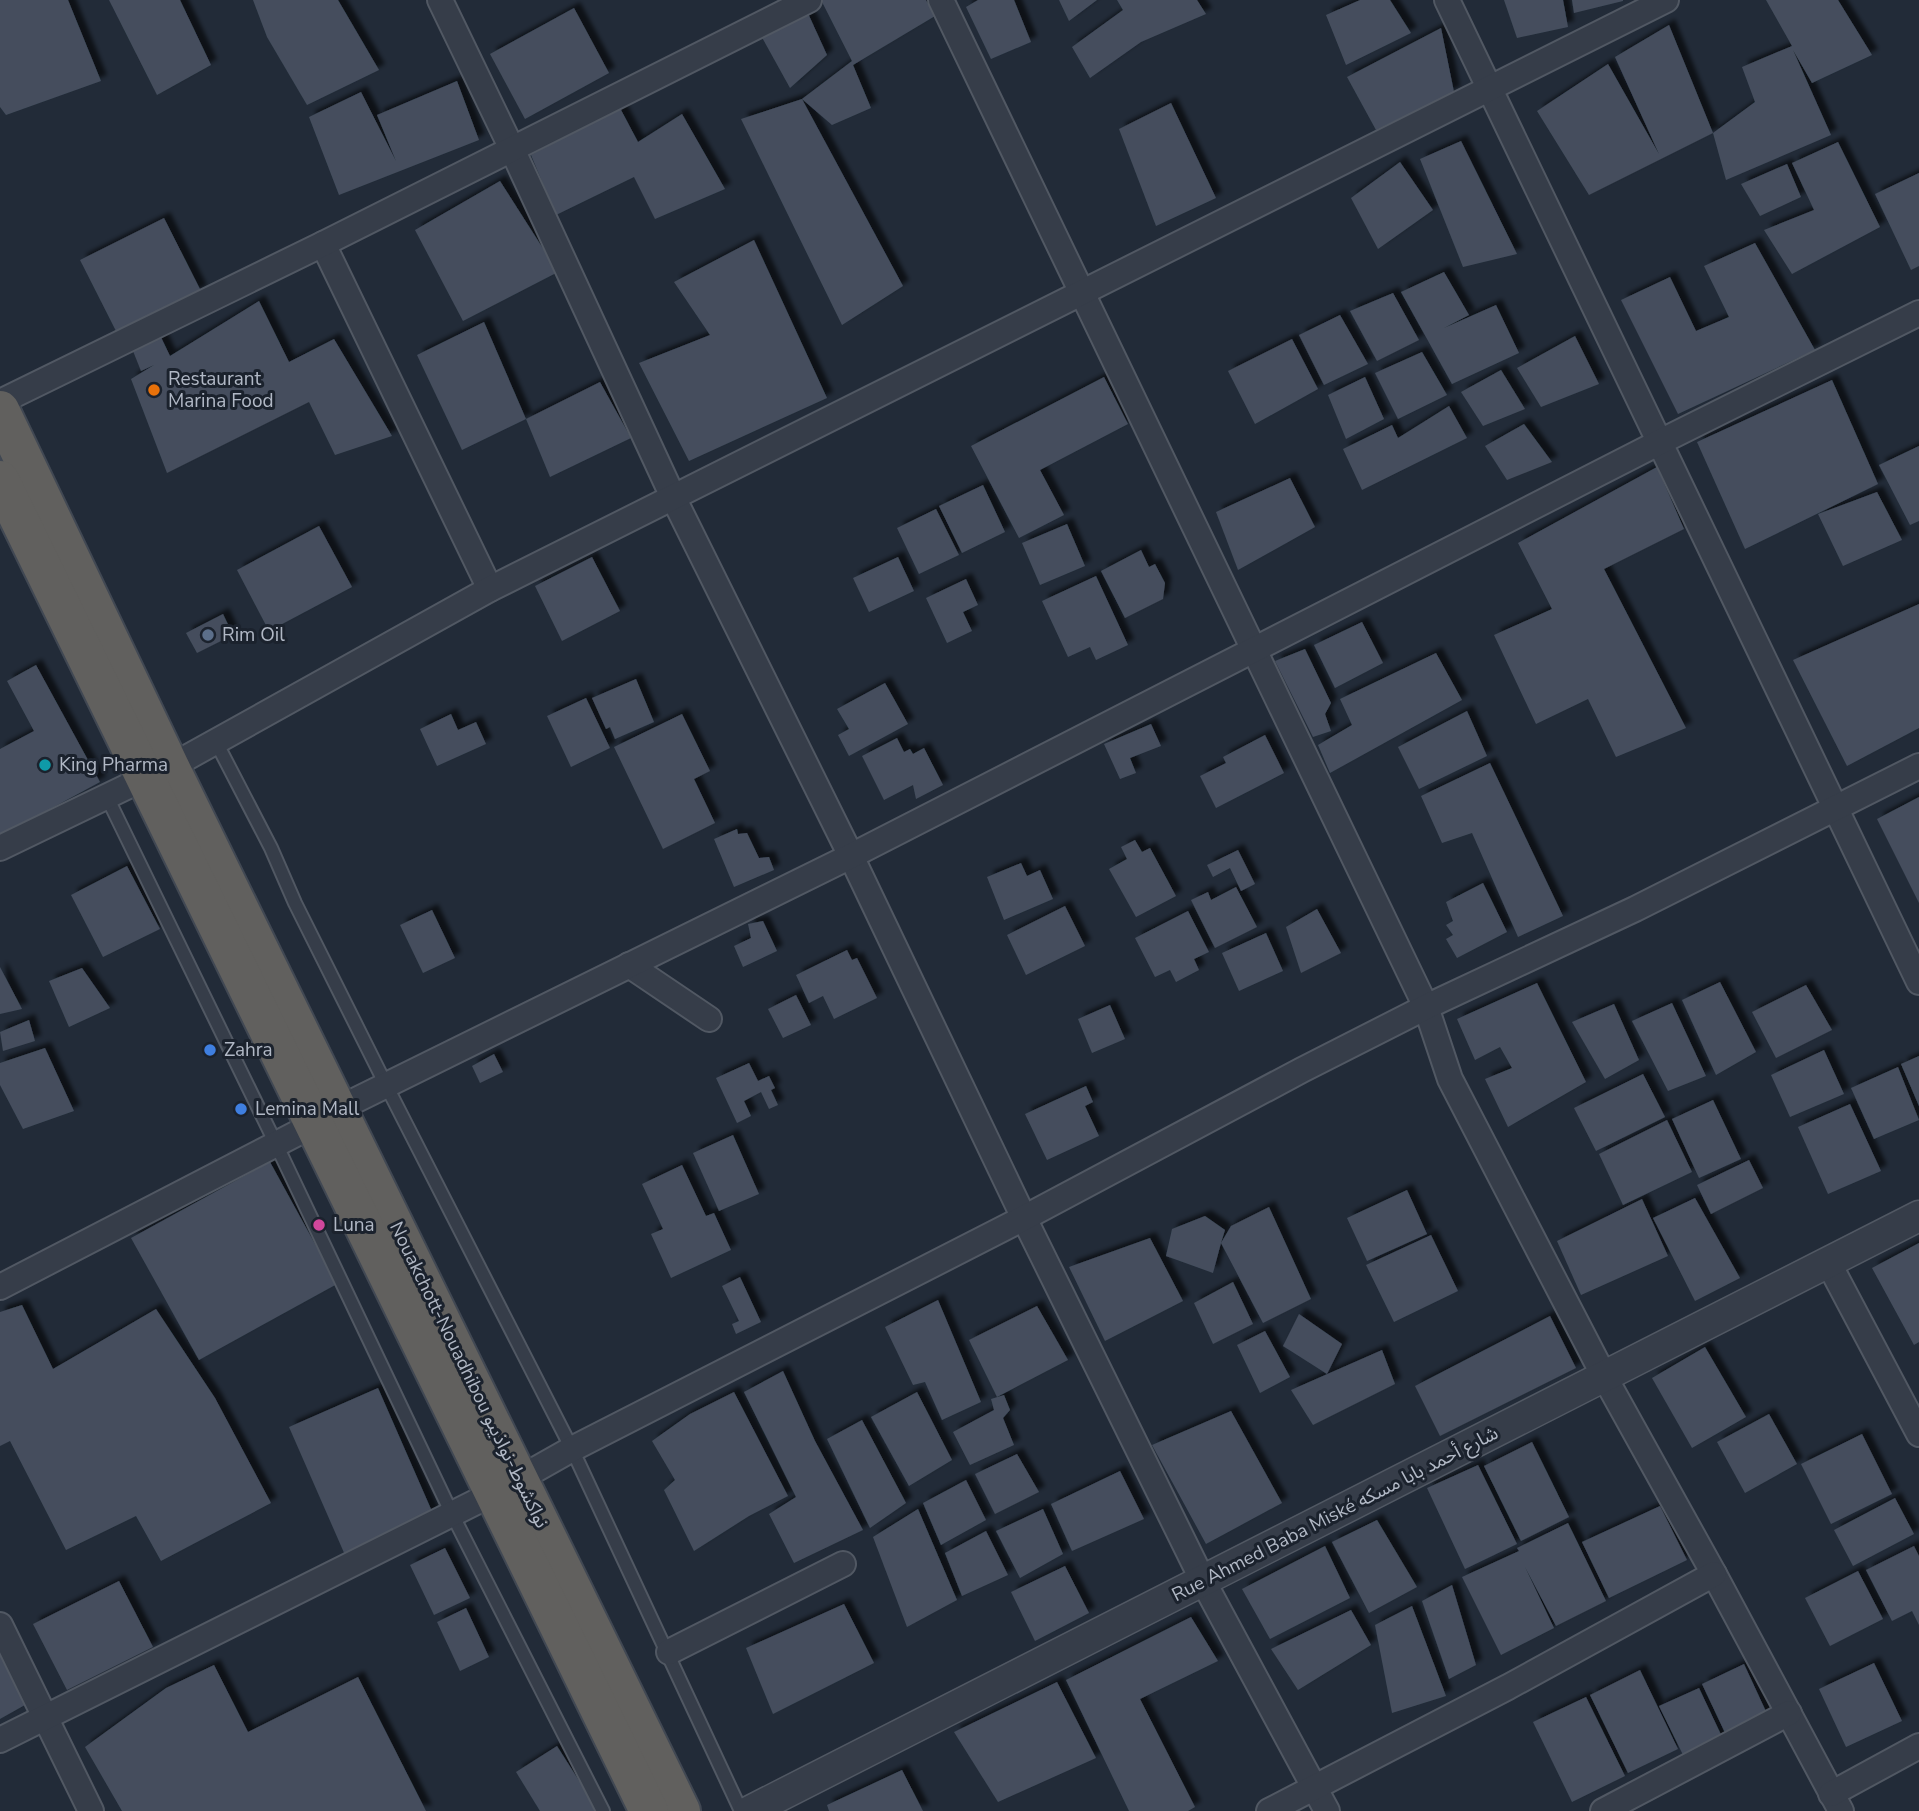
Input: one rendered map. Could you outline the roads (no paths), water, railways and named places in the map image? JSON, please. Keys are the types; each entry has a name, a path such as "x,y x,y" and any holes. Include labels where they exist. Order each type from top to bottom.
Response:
{"highway":[{"name":"Nouakchott-Nouadhibou نواكشوط-نواذيبو","path":"0,410 157,773"},
{"name":"Nouakchott-Nouadhibou نواكشوط-نواذيبو","path":"0,480 157,773 507,1486 681,1811"},
{"name":"Nouakchott-Nouadhibou نواكشوط-نواذيبو","path":"507,1486 649,1811"}],"street":[{"path":"440,0 673,496 851,856 1024,1218 1203,1581 1327,1811"},
{"path":"0,402 323,244 809,0"},
{"path":"941,0 1426,1007 1450,1079 1604,1376 1836,1802 1919,1746"},
{"path":"1447,0 1919,982"},
{"path":"0,848 157,773 490,589 1666,0"},
{"path":"323,244 490,589"},
{"path":"0,1287 386,1085 851,856 1660,442 1919,313"},
{"path":"0,1740 507,1486 572,1449 1024,1218 1218,1113 1426,1007 1635,909 1919,766"},
{"path":"629,965 709,1019"},
{"name":"Rue Ahmed Baba Miské شارع أحمد بابا مسكه","path":"750,1811 1919,1216"},
{"path":"1828,1262 1919,1434"},
{"path":"669,1652 843,1564"},
{"path":"1269,1811 1508,1687 1714,1574"},
{"path":"0,1625 91,1811"},
{"path":"1603,1811 1789,1713"}],"lane":[{"path":"215,740 271,848 295,903 386,1085 572,1449 741,1811"},
{"path":"107,797 452,1514 603,1811"}],"place":[{"name":"Restaurant Marina Food","path":"154,390"},
{"name":"Rim Oil","path":"208,635"},
{"name":"King Pharma","path":"45,765"},
{"name":"Zahra","path":"210,1050"},
{"name":"Lemina Mall","path":"241,1109"},
{"name":"Luna","path":"319,1225"}]}
